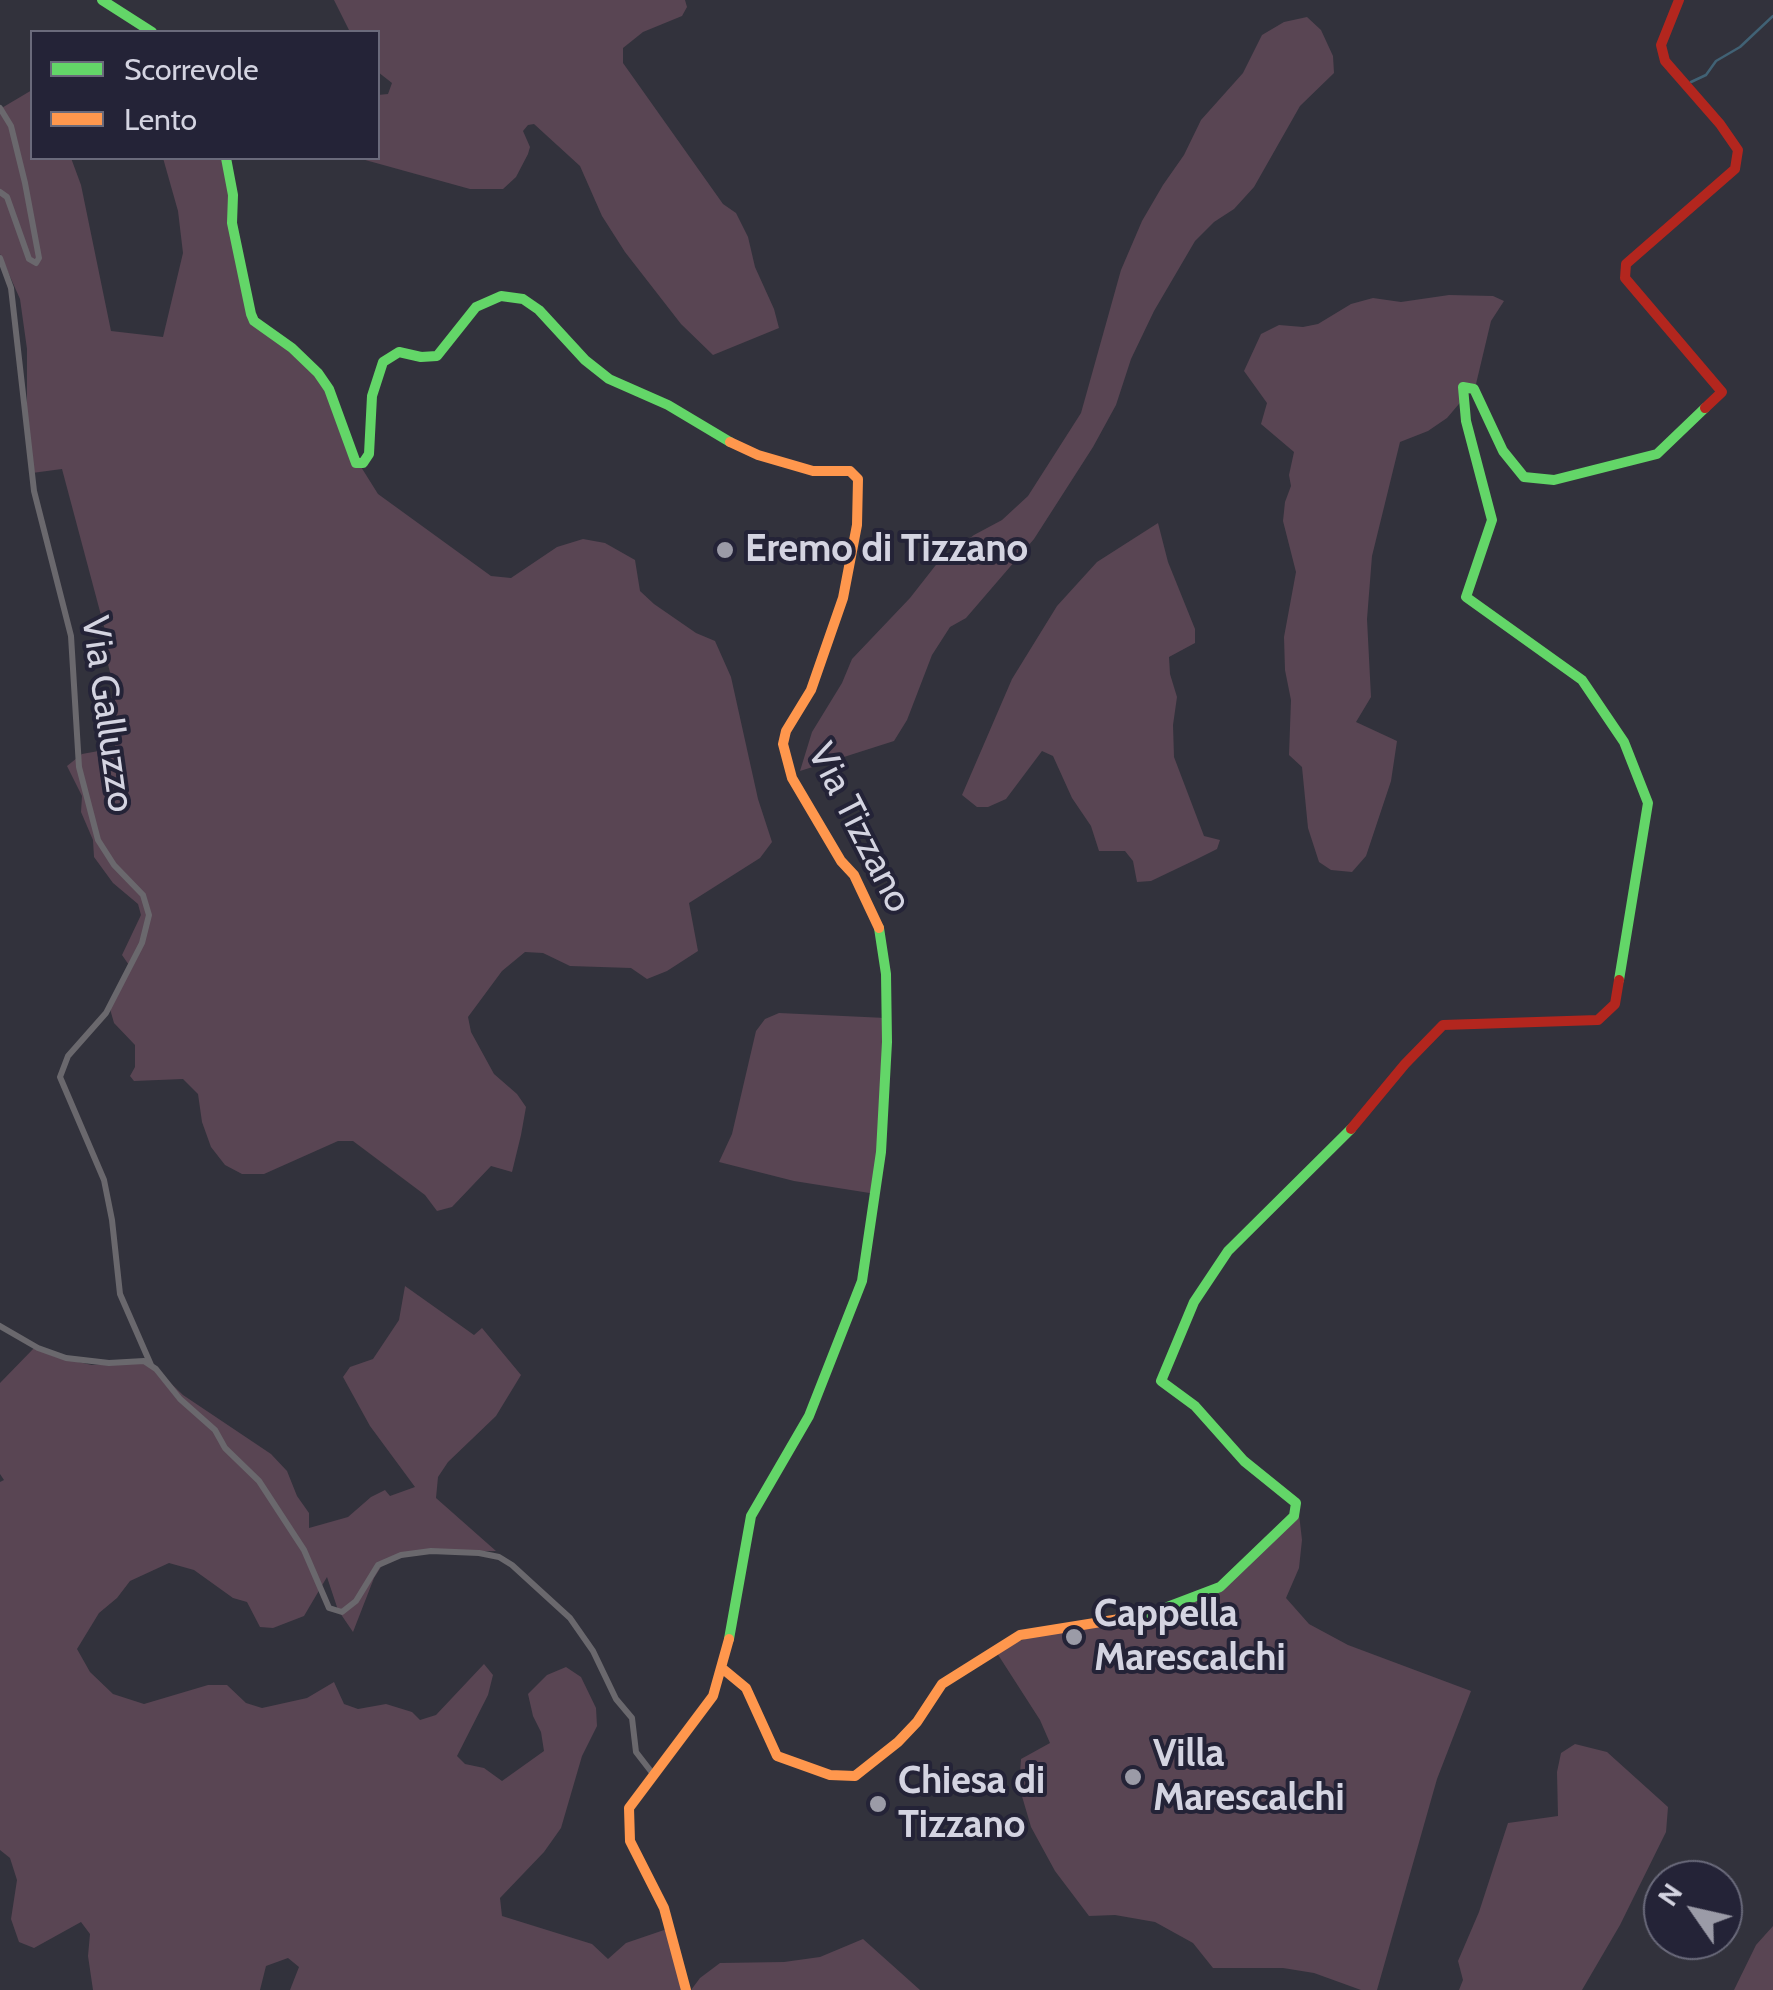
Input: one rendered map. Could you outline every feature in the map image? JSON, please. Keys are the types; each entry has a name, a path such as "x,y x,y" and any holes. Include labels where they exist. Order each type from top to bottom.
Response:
{"street":[{"path":"102,0 149,30"},
{"path":"723,1669 746,1688 777,1756 830,1775 854,1776 898,1742 917,1722 942,1684 1020,1636 1149,1614 1220,1586 1294,1516 1296,1503 1244,1461 1194,1406 1162,1381 1194,1302 1228,1250 1340,1142 1405,1064 1444,1025 1598,1020 1615,1004 1648,804 1624,742 1582,680 1466,597 1492,520 1466,422 1463,386 1474,388 1503,451 1524,477 1554,480 1657,454 1722,392 1625,278 1626,264 1735,169 1738,150 1664,61 1662,45 1679,0"},
{"path":"0,108 11,126 25,183 38,248 36,263 28,258 7,197 0,192"},
{"name":"Via Tizzano","path":"226,160 232,223 250,314 318,372 356,463 364,463 369,454 372,396 382,362 399,352 437,356 476,307 511,296 540,310 585,360 609,379 668,405 758,455 813,471 839,468 858,479 858,525 843,598 812,690 786,731 783,744 792,778 841,861 854,875 882,937 887,1042 881,1152 862,1281 809,1416 751,1516 723,1669 713,1696 629,1808 630,1841 664,1908 686,1990"},
{"name":"Via Galluzzo","path":"0,258 11,288 34,491 71,636 75,735 83,786 98,840 114,865 143,895 149,915 142,943 106,1013 68,1056 60,1078 104,1180 120,1294 151,1365"},
{"path":"0,1326 38,1348 66,1358 108,1363 144,1361 151,1365 260,1481 304,1550 329,1608 342,1612 356,1600 378,1566 400,1554 431,1551 498,1557 546,1593 570,1618 593,1651 616,1698 632,1718 636,1752 653,1774"}],"shaded area":[{"path":"334,0 685,0 687,7 682,16 643,32 623,48 623,63 723,204 736,213 779,328 713,355 681,324 625,252 602,216 580,166 534,124 523,131 530,147 528,154 516,177 503,189 470,189 365,160 380,160 380,95 388,94 392,83 380,74 380,30 349,30"},
{"path":"1307,17 1321,30 1333,56 1334,73 1300,106 1254,187 1195,241 1154,311 1131,359 1116,405 1034,539 966,618 950,627 932,655 907,720 894,741 800,771 812,732 852,659 939,561 1002,520 1028,496 1081,413 1121,270 1142,221 1201,120 1243,73 1262,35 1284,22"},
{"path":"30,91 30,160 72,160 81,185 111,331 163,337 183,253 178,211 164,160 224,160 252,318 328,384 346,443 378,494 491,576 511,578 557,547 583,539 605,543 635,560 640,591 654,604 696,633 715,641 731,677 758,799 772,842 760,858 689,903 698,951 667,971 647,979 631,968 570,966 543,953 525,952 502,971 468,1017 471,1032 494,1074 526,1107 521,1135 512,1172 491,1166 452,1207 437,1211 425,1195 353,1141 338,1141 264,1174 242,1174 225,1165 211,1147 198,1094 183,1079 134,1081 130,1076 135,1067 135,1045 114,1023 110,1009 131,968 122,955 141,915 138,904 113,883 94,857 93,840 81,812 82,796 67,766 82,754 115,748 115,693 106,656 106,634 62,469 32,473 27,349 20,299 0,254 0,109"},
{"path":"1449,295 1493,296 1504,301 1491,321 1476,384 1447,418 1400,442 1372,556 1367,619 1371,697 1356,722 1397,741 1391,781 1366,856 1352,872 1331,870 1319,862 1308,828 1302,767 1289,755 1291,700 1284,637 1296,572 1283,521 1294,452 1261,424 1267,403 1244,371 1261,334 1279,325 1318,324 1351,304 1373,298 1401,302"},
{"path":"1158,523 1168,562 1195,629 1195,643 1169,657 1177,697 1174,757 1204,836 1220,840 1217,849 1151,881 1137,882 1133,861 1125,851 1099,851 1091,826 1072,798 1053,756 1042,751 1006,799 988,807 977,807 962,795 1012,679 1057,606 1097,562"},
{"path":"779,1013 886,1018 876,1194 794,1181 719,1162 732,1134 756,1031 765,1019"},
{"path":"405,1286 474,1335 482,1328 521,1375 496,1416 448,1462 438,1477 436,1498 496,1551 429,1551 384,1562 353,1632 338,1610 327,1577 304,1616 273,1628 260,1627 247,1602 233,1598 194,1570 169,1563 130,1581 99,1613 77,1649 90,1672 113,1694 144,1704 208,1685 227,1685 246,1703 262,1708 307,1698 334,1682 344,1704 358,1709 386,1704 412,1712 420,1720 436,1715 484,1664 493,1675 488,1695 457,1756 465,1764 484,1768 502,1781 544,1751 528,1694 547,1675 566,1667 581,1677 596,1708 597,1726 582,1756 561,1828 500,1898 502,1916 592,1944 608,1959 626,1943 667,1929 689,1990 290,1990 299,1967 288,1958 266,1966 260,1990 93,1990 88,1956 90,1934 81,1922 34,1948 19,1942 11,1919 17,1880 10,1858 0,1850 0,1482 4,1480 0,1474 0,1383 35,1347 92,1365 142,1362 156,1369 183,1395 271,1454 287,1471 309,1513 309,1528 348,1517 385,1490 390,1496 415,1487 370,1426 343,1377 350,1367 373,1359 399,1320"},
{"path":"1299,1514 1299,1568 1286,1598 1309,1624 1348,1645 1471,1691 1437,1779 1377,1990 1361,1990 1314,1973 1283,1968 1213,1968 1193,1943 1155,1922 1115,1915 1089,1916 1055,1871 1031,1827 1019,1786 1021,1759 1050,1743 1040,1720 995,1650 1058,1627 1204,1600 1230,1572"},
{"path":"1575,1744 1607,1752 1668,1807 1666,1832 1652,1860 1643,1860 1643,1878 1582,1990 1459,1990 1463,1980 1458,1961 1479,1912 1508,1823 1558,1816 1557,1772 1561,1753"},
{"path":"1773,1926 1773,1990 1734,1990 1756,1945"},
{"path":"863,1939 920,1990 691,1990 720,1963 820,1957"}],"waterway":[{"path":"1691,82 1706,75 1716,61 1740,47 1773,16"}],"traffic: fast":[{"path":"102,0 149,30"},
{"path":"226,160 233,195 232,223 251,314 254,321 292,348 318,373 329,389 356,463 363,463 369,454 372,396 383,362 399,352 437,356 476,307 501,296 523,299 539,310 585,360 609,379 668,405 730,442"},
{"path":"1619,980 1648,803 1624,742 1582,680 1466,597 1492,520 1466,421 1463,387 1474,389 1503,451 1524,477 1554,480 1657,454 1705,408"},
{"path":"729,1639 751,1516 809,1416 862,1281 881,1152 887,1042 886,974 879,928"},
{"path":"1132,1617 1220,1587 1294,1516 1296,1503 1244,1461 1195,1406 1161,1381 1194,1302 1228,1251 1351,1129"}],"traffic: slow":[{"path":"730,442 758,455 813,471 850,471 858,479 857,525 843,598 811,690 786,731 783,744 792,778 841,861 854,875 879,928"},
{"path":"723,1669 746,1688 777,1756 830,1775 855,1776 917,1722 942,1684 1020,1635 1132,1617"},
{"path":"686,1990 664,1908 630,1841 629,1808 713,1696 729,1639"}],"traffic: jam":[{"path":"1679,0 1661,45 1665,61 1738,150 1735,169 1626,264 1625,278 1722,392 1705,408"},
{"path":"1351,1129 1443,1025 1598,1020 1615,1004 1619,980"}],"place":[{"name":"Eremo di Tizzano","path":"725,550"},
{"name":"Cappella Marescalchi","path":"1074,1637"},
{"name":"Villa Marescalchi","path":"1133,1777"},
{"name":"Chiesa di Tizzano","path":"878,1804"}]}
